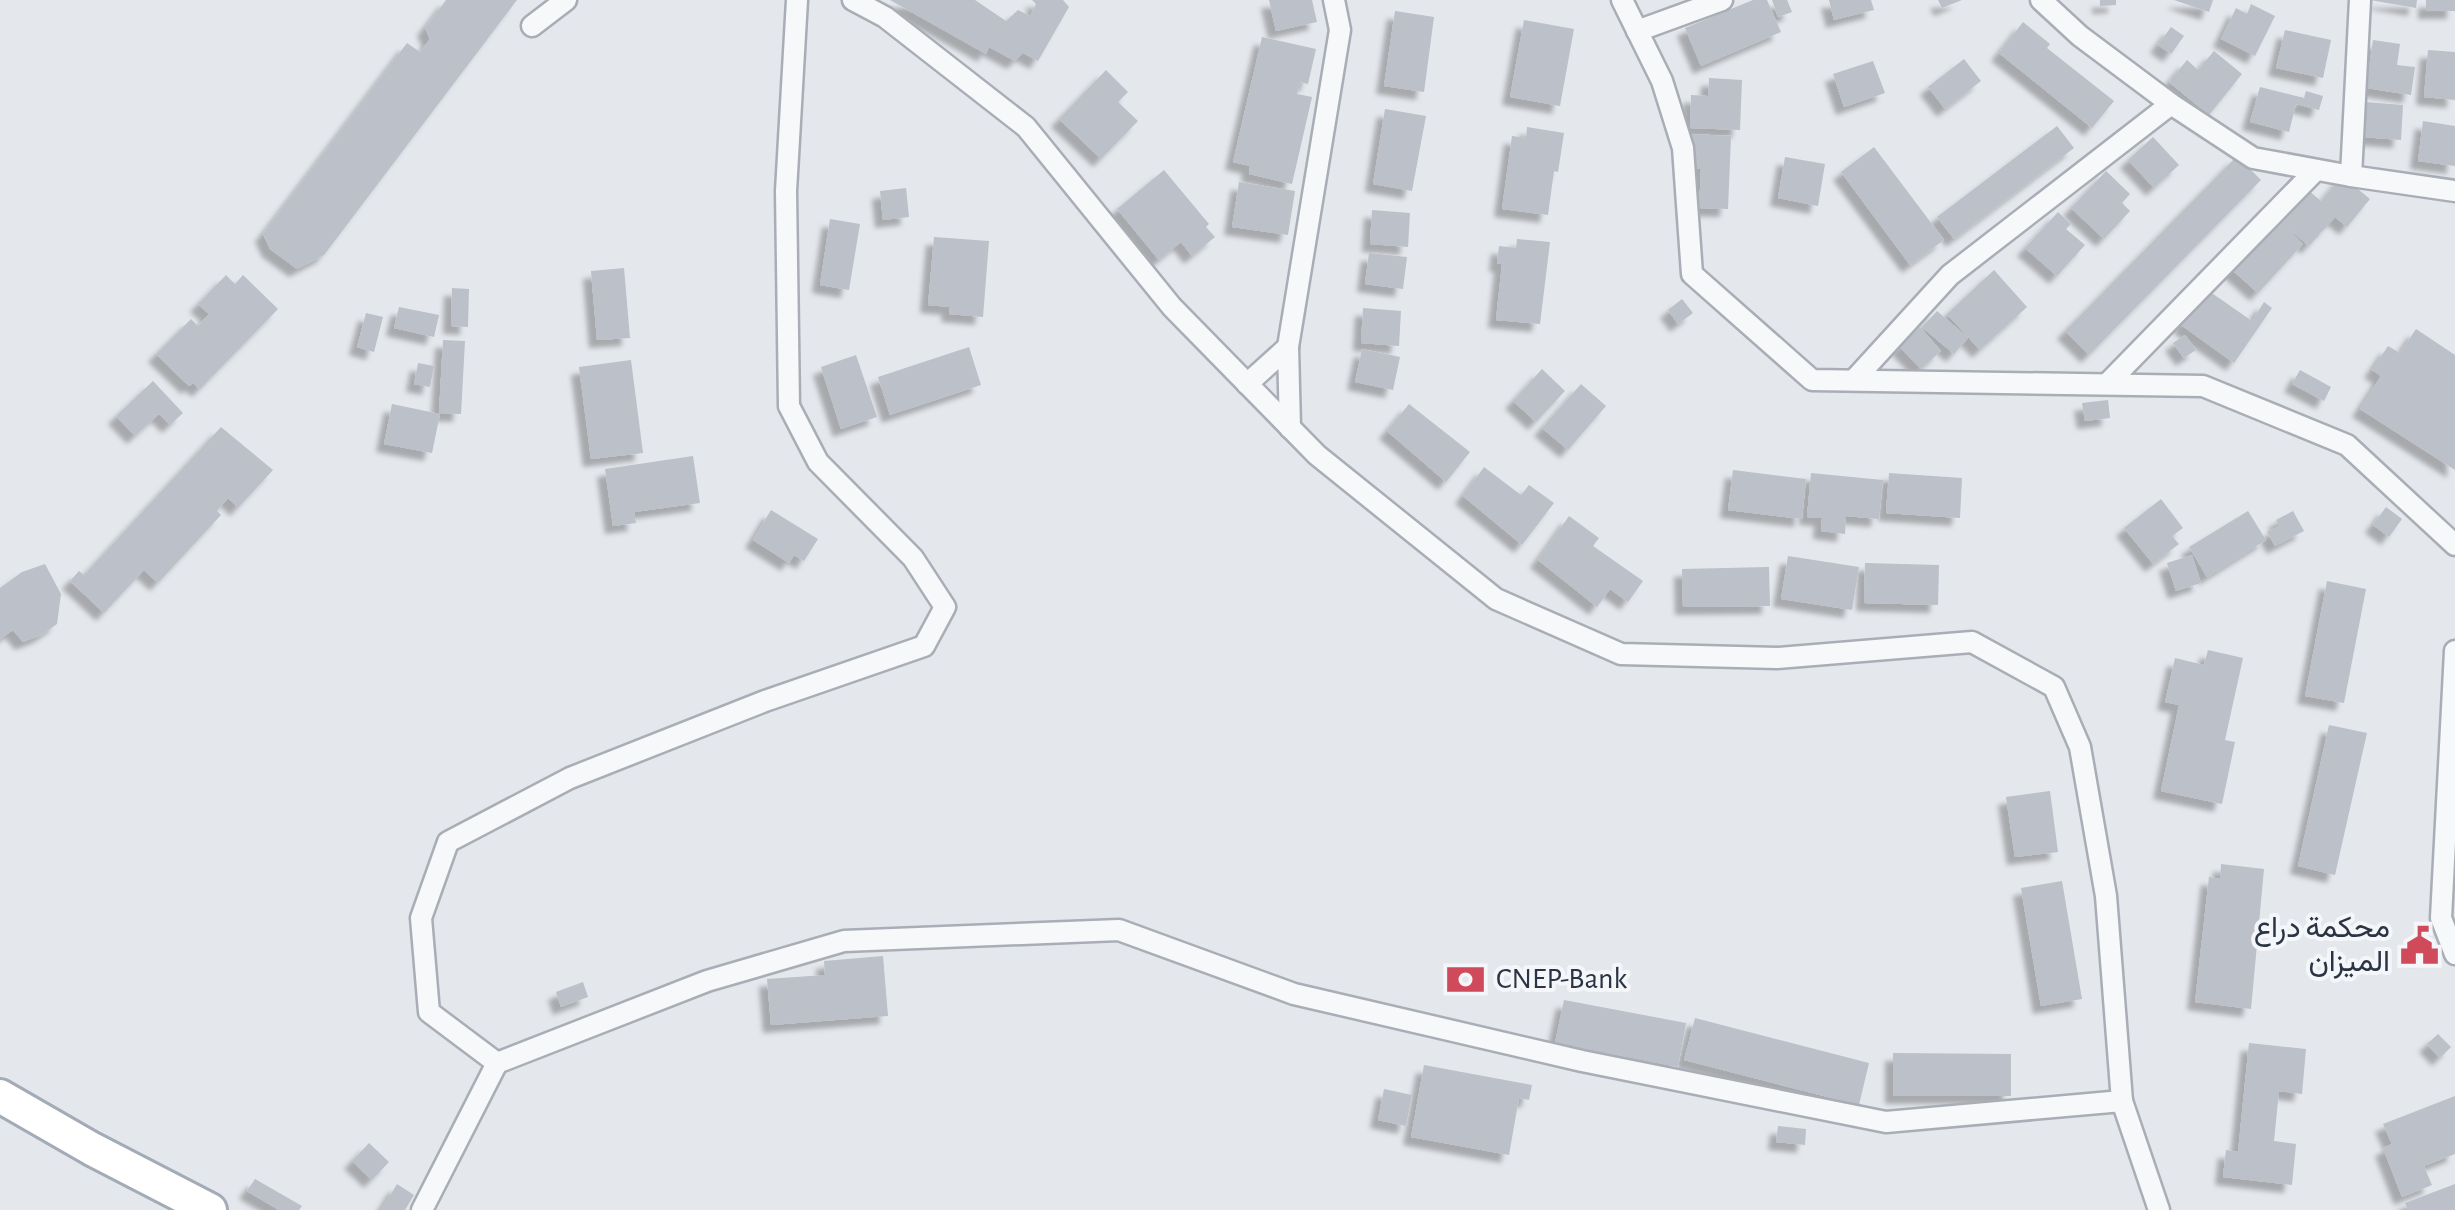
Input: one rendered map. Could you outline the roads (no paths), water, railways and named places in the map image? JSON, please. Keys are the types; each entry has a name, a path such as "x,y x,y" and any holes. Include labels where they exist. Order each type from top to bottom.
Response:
{"main road":[{"path":"0,1096 210,1210"}],"street":[{"path":"532,26 566,0"},
{"path":"498,1064 428,1012 421,918 448,842 570,778 765,700 924,646 945,607 912,558 818,462 789,406 786,191 797,0"},
{"path":"853,0 885,17 1026,127 1172,307 1316,455 1496,599 1621,654 1776,658 1972,642 2054,687 2080,747 2103,877 2122,1100 2159,1210"},
{"path":"1290,428 1288,347 1340,30 1334,0"},
{"path":"1622,0 1662,81 1683,148 1692,274 1812,380 2203,386 2347,445 2455,545"},
{"path":"1637,31 1722,0"},
{"path":"2041,0 2080,36 2171,104 2253,158 2455,192"},
{"path":"2351,176 2360,0"},
{"path":"1854,380 1950,275 2171,104"},
{"path":"2108,384 2316,170"},
{"path":"1248,384 1288,347"},
{"path":"2455,651 2441,918 2455,954"},
{"path":"422,1210 498,1064 707,981 844,941 1120,930 1294,994 1582,1061 1886,1122 2122,1100"}],"place":[{"name":"محكمة دراع الميزان","path":"2420,945"},
{"name":"CNEP-Bank","path":"1466,979"}]}
